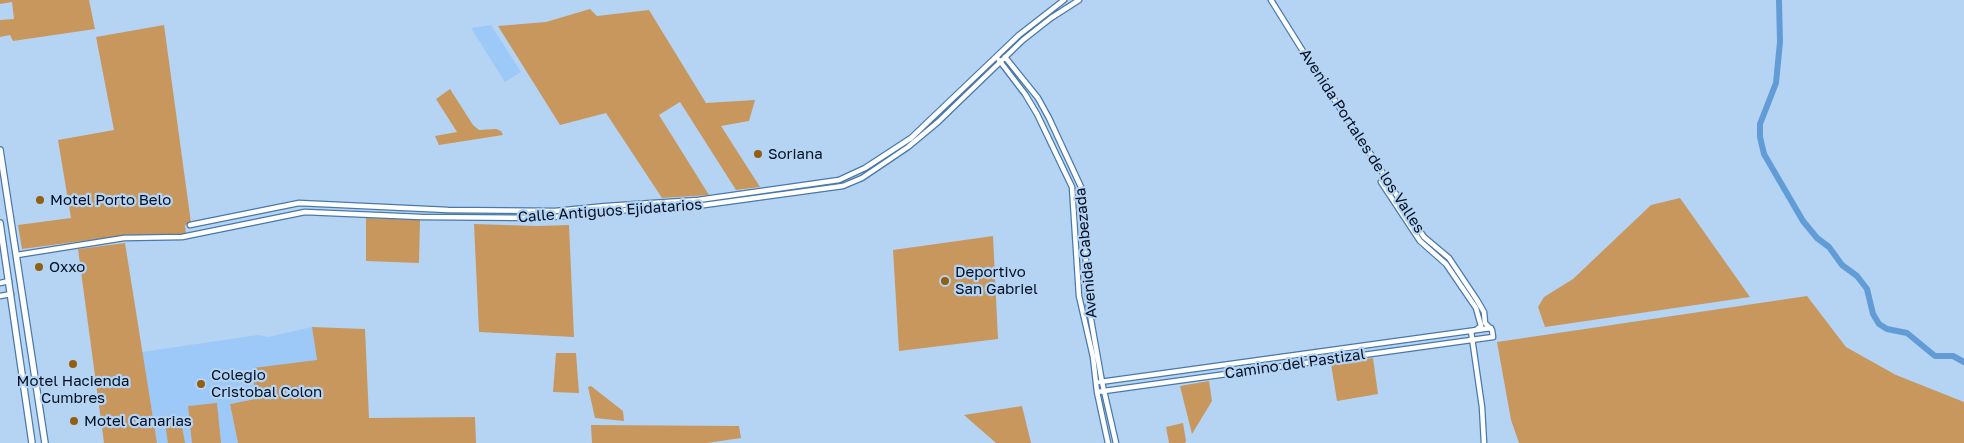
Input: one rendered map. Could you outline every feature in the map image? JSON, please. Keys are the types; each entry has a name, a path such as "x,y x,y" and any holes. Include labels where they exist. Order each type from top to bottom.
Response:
{"main road":[{"path":"0,150 45,443"},
{"path":"0,223 32,443"}],"street":[{"name":"Calle Antiguos Ejidatarios","path":"190,225 299,203 448,210 555,212 698,200 839,180 865,168 911,138 1019,35 1064,0"},
{"name":"Calle Antiguos Ejidatarios","path":"17,255 124,238 191,236 304,212 421,217 544,218 613,211 697,206 843,186 862,178 908,147 938,122 1033,32 1079,0"},
{"name":"Avenida Portales de los Valles","path":"1272,0 1316,72 1424,237 1449,258 1474,301"},
{"name":"Avenida Cabezada","path":"1001,53 1024,79 1046,111 1082,186 1089,308 1102,382 1116,443"},
{"name":"Avenida Cabezada","path":"996,58 1025,94 1037,114 1072,187 1079,296 1093,357 1097,392 1108,443"},
{"name":"Avenida Portales de los Valles","path":"1381,182 1420,241 1446,264 1474,301"},
{"path":"0,283 9,281"},
{"path":"0,296 11,294"},
{"path":"1474,301 1484,312 1485,323 1491,328"},
{"path":"1474,301 1481,326 1473,330 1473,339 1482,407 1484,443"},
{"name":"Camino del Pastizal","path":"1096,383 1473,330 1491,328 1493,337 1097,392"},
{"path":"1103,419 1110,417"}],"shaded area":[{"path":"0,0 89,0 95,29 13,41 10,35 0,37 0,20 14,19 12,2 0,4"},
{"path":"590,9 597,16 649,10 706,103 755,100 749,121 721,126 760,187 736,190 680,102 659,115 709,195 662,198 606,113 560,125 498,26 546,22"},
{"path":"164,25 191,223 185,225 186,234 128,235 22,249 18,225 71,218 58,140 114,130 96,37"},
{"path":"491,25 521,72 505,82 471,28"},
{"path":"450,89 473,125 479,130 496,129 501,131 503,135 439,145 435,136 457,132 436,99"},
{"path":"1680,198 1750,297 1545,327 1538,307 1544,297 1573,279 1651,205"},
{"path":"366,218 420,220 419,263 366,261"},
{"path":"474,224 569,225 574,337 479,332"},
{"name":"Deportivo San Gabriel","path":"993,236 998,339 899,351 893,250"},
{"path":"125,243 157,443 104,443 78,249"},
{"path":"1807,296 1846,347 1896,375 1964,402 1964,443 1519,443 1511,420 1497,342"},
{"name":"Colegio Cristobal Colon","path":"312,327 317,360 255,399 230,404 238,443 157,443 142,352 258,335 268,337"},
{"path":"312,327 365,329 369,418 475,417 476,443 238,443 230,404 255,399 253,368 317,360"},
{"path":"556,353 576,353 579,393 553,392"},
{"path":"1373,358 1378,394 1337,401 1331,364"},
{"path":"1209,381 1212,401 1192,434 1180,386"},
{"path":"591,386 623,411 624,421 595,418 588,387"},
{"path":"217,403 221,443 192,443 188,406"},
{"path":"1022,406 1031,443 996,443 964,415"},
{"path":"181,421 185,443 168,443 165,424"},
{"path":"1183,423 1185,443 1169,443 1166,427"},
{"path":"591,425 739,426 741,438 707,443 592,443"}],"waterway":[{"path":"1779,0 1780,42 1776,83 1760,124 1760,137 1764,154 1803,221 1817,238 1829,247 1842,265 1857,276 1867,289 1873,314 1879,324 1887,329 1907,333 1935,356 1953,356 1964,362"}],"place":[{"name":"Soriana","path":"758,154"},
{"name":"Motel Porto Belo","path":"40,200"},
{"name":"Oxxo","path":"39,267"},
{"name":"Deportivo San Gabriel","path":"945,281"},
{"name":"Motel Hacienda Cumbres","path":"73,364"},
{"name":"Colegio Cristobal Colon","path":"201,384"},
{"name":"Motel Canarias","path":"74,421"}]}
